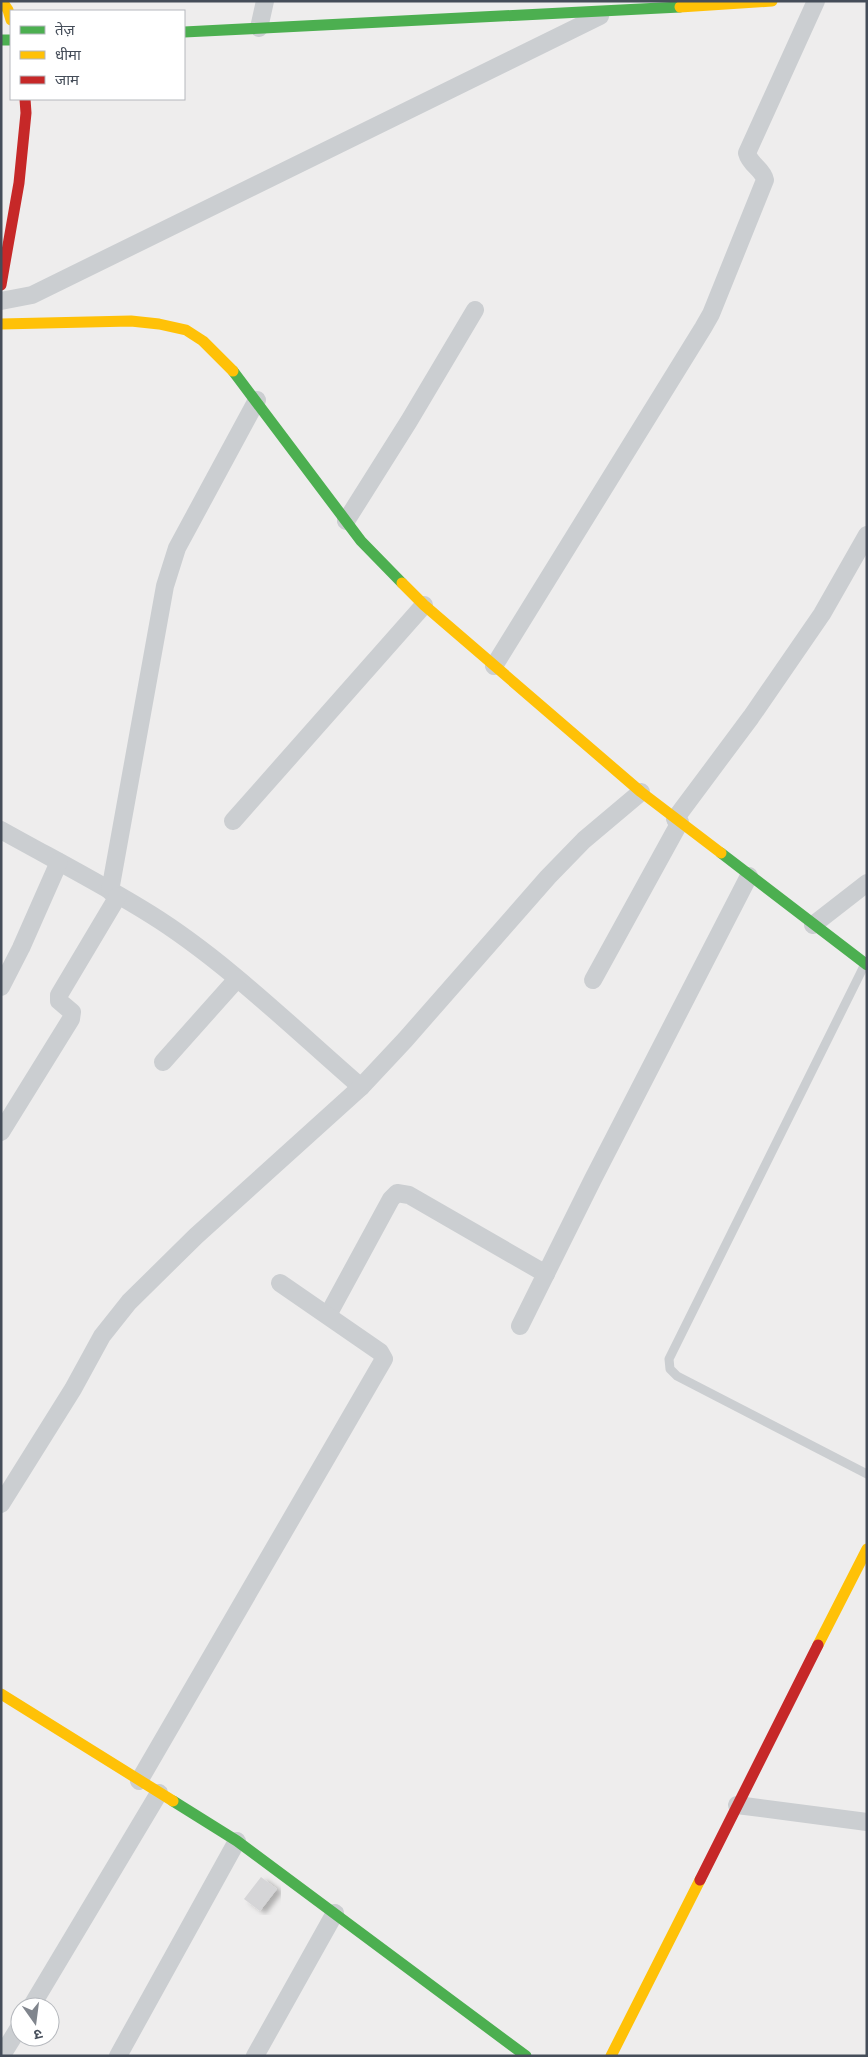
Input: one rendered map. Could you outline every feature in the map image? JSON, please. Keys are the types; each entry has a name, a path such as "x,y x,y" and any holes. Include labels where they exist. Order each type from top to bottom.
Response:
{"street":[{"path":"2,1 10,17"},
{"path":"259,28 264,1"},
{"path":"185,32 607,12 772,1"},
{"path":"494,666 711,314 765,180 764,175 748,158 747,153 816,1"},
{"path":"1,302 32,294 607,12"},
{"path":"1,285 20,183 26,113 25,100"},
{"path":"346,521 409,421 475,310"},
{"path":"1,324 131,321 159,324 186,330 204,341 239,376 361,541 424,606 641,792 866,965"},
{"path":"1,1132 71,1019 72,1012 58,1001 59,996 114,894 164,586 170,567 190,522 257,400"},
{"path":"594,980 678,820 822,614 867,535"},
{"path":"234,821 424,606"},
{"path":"1,1504 73,1389 102,1336 129,1302 196,1236 361,1087 405,1040 548,877 584,840 641,792"},
{"path":"1,830 150,914 176,932 237,979 361,1087"},
{"path":"1,987 21,948 59,862"},
{"path":"520,1326 593,1179 749,876"},
{"path":"814,925 867,883"},
{"path":"164,1062 237,979"},
{"path":"328,1316 391,1199 397,1193 409,1195 546,1274"},
{"path":"139,1781 384,1359 380,1352 280,1283"},
{"path":"611,2056 867,1549"},
{"path":"1,1694 237,1841 335,1913 516,2053"},
{"path":"37,1997 159,1793"},
{"path":"737,1805 867,1822"},
{"path":"118,2056 237,1841"},
{"path":"255,2056 335,1913"},
{"path":"2,2055 10,2042"}],"lane":[{"path":"866,965 669,1359 670,1369 676,1376 867,1474"}],"building":[{"path":"261,1877 277,1889 260,1911 244,1899"}],"traffic: fast":[{"path":"185,32 680,7"},
{"path":"1,40 10,40"},
{"path":"233,371 361,541 402,583"},
{"path":"721,853 867,965"},
{"path":"173,1801 237,1841 526,2056"}],"traffic: slow":[{"path":"2,1 10,17"},
{"path":"680,7 772,1"},
{"path":"1,324 131,321 159,324 186,330 203,341 233,371"},
{"path":"402,583 424,605 641,792 721,853"},
{"path":"818,1645 867,1549"},
{"path":"1,1694 173,1801"},
{"path":"611,2056 700,1880"}],"traffic: jam":[{"path":"1,285 19,183 26,113 25,100"},
{"path":"700,1880 818,1645"}]}
